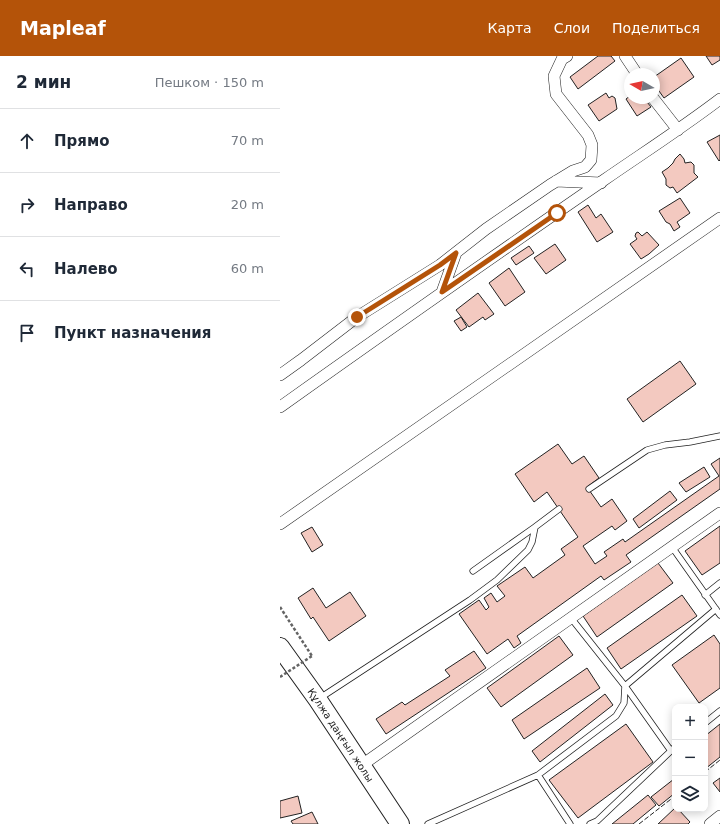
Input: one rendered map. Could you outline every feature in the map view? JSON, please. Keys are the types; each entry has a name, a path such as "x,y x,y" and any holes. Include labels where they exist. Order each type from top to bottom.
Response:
{"main road":[{"name":"Құлжа даңғыл жолы","path":"280,647 318,700 400,824"}],"street":[{"path":"280,375 357,317 440,265 486,229 556,181 573,171 585,167 591,160 592,145 588,135 556,94 554,76 562,59 566,56"},
{"path":"625,56 633,68"},
{"path":"280,407 442,292 657,145 720,99"},
{"path":"658,104 678,130"},
{"path":"556,181 600,183"},
{"path":"280,524 720,218"},
{"path":"442,292 456,253"},
{"path":"362,765 720,513"},
{"path":"710,824 720,816"}],"lane":[{"path":"589,489 647,450 665,444 690,442 720,436"},
{"path":"473,571 559,509"},
{"path":"318,700 470,600 497,580 528,550 532,542 535,527"},
{"path":"672,547 720,615"},
{"path":"705,594 720,583"},
{"path":"428,824 538,775 616,716 624,704 625,686 716,609"},
{"path":"571,618 672,748"},
{"path":"708,721 720,711"},
{"path":"590,824 597,821 672,750"},
{"path":"538,775 570,824"}],"path":[{"path":"280,607 312,656 280,677"}],"building":[{"path":"598,56 611,56 615,61 578,89 570,77"},
{"path":"706,56 720,56 720,60 712,65"},
{"path":"681,58 694,77 664,98 660,92 660,73"},
{"path":"606,93 609,98 612,96 615,98 617,109 599,121 588,105"},
{"path":"629,104 649,104 651,107 637,116"},
{"path":"720,135 720,160 719,161 707,142"},
{"path":"680,154 685,163 691,162 694,165 694,173 698,177 677,193 673,187 670,188 666,185 666,179 662,172 673,163"},
{"path":"680,198 690,213 677,222 680,227 674,231 659,211"},
{"path":"588,205 596,218 601,214 613,232 597,242 578,212"},
{"path":"638,232 642,236 647,232 659,245 641,259 630,244 637,239 635,236"},
{"path":"555,244 566,260 546,274 534,258"},
{"path":"529,246 534,253 516,265 511,258"},
{"path":"509,268 525,292 505,306 489,283"},
{"path":"478,293 494,314 485,320 483,317 469,327 456,310"},
{"path":"461,317 467,327 461,331 454,321"},
{"path":"680,361 696,384 643,422 627,399"},
{"path":"558,444 572,464 584,456 599,478 587,487 601,507 612,499 627,521 615,530 612,526 583,546 595,564 607,556 604,552 623,539 625,542 719,476 711,464 720,458 720,489 626,555 631,562 604,580 601,576 517,636 521,643 514,648 508,639 487,654 459,614 479,600 486,610 489,607 484,598 491,593 497,602 505,596 497,586 525,567 533,578 565,555 561,549 578,537 547,492 534,502 515,474"},
{"path":"704,467 710,477 686,492 679,483"},
{"path":"670,491 677,500 639,528 633,519"},
{"path":"720,526 720,563 702,575 685,551"},
{"path":"312,527 323,545 312,552 301,533"},
{"path":"658,563 673,583 597,637 583,616"},
{"path":"313,588 326,608 350,592 366,616 329,641 313,617 311,619 298,598"},
{"path":"682,595 697,616 621,669 607,648"},
{"path":"714,635 720,644 720,688 699,703 672,665"},
{"path":"559,636 573,655 501,707 487,688"},
{"path":"474,651 486,668 386,734 376,719 402,702 405,705 450,676 445,670"},
{"path":"587,668 600,688 524,739 512,720"},
{"path":"605,694 613,705 540,762 532,751"},
{"path":"626,724 653,762 578,818 549,780"},
{"path":"720,724 720,757 708,767 708,740 708,734"},
{"path":"720,778 720,792 713,783"},
{"path":"672,781 672,795 659,806 651,797"},
{"path":"648,795 656,805 633,824 612,824"},
{"path":"298,796 302,813 280,818 280,801"},
{"path":"672,811 681,812 690,822 688,824 658,824"},
{"path":"312,812 318,824 293,824 291,821"}],"fence":[{"path":"708,770 720,760"},
{"path":"639,824 672,798"}],"route":[{"path":"357,317 440,265 456,253 442,292 557,213"}]}
